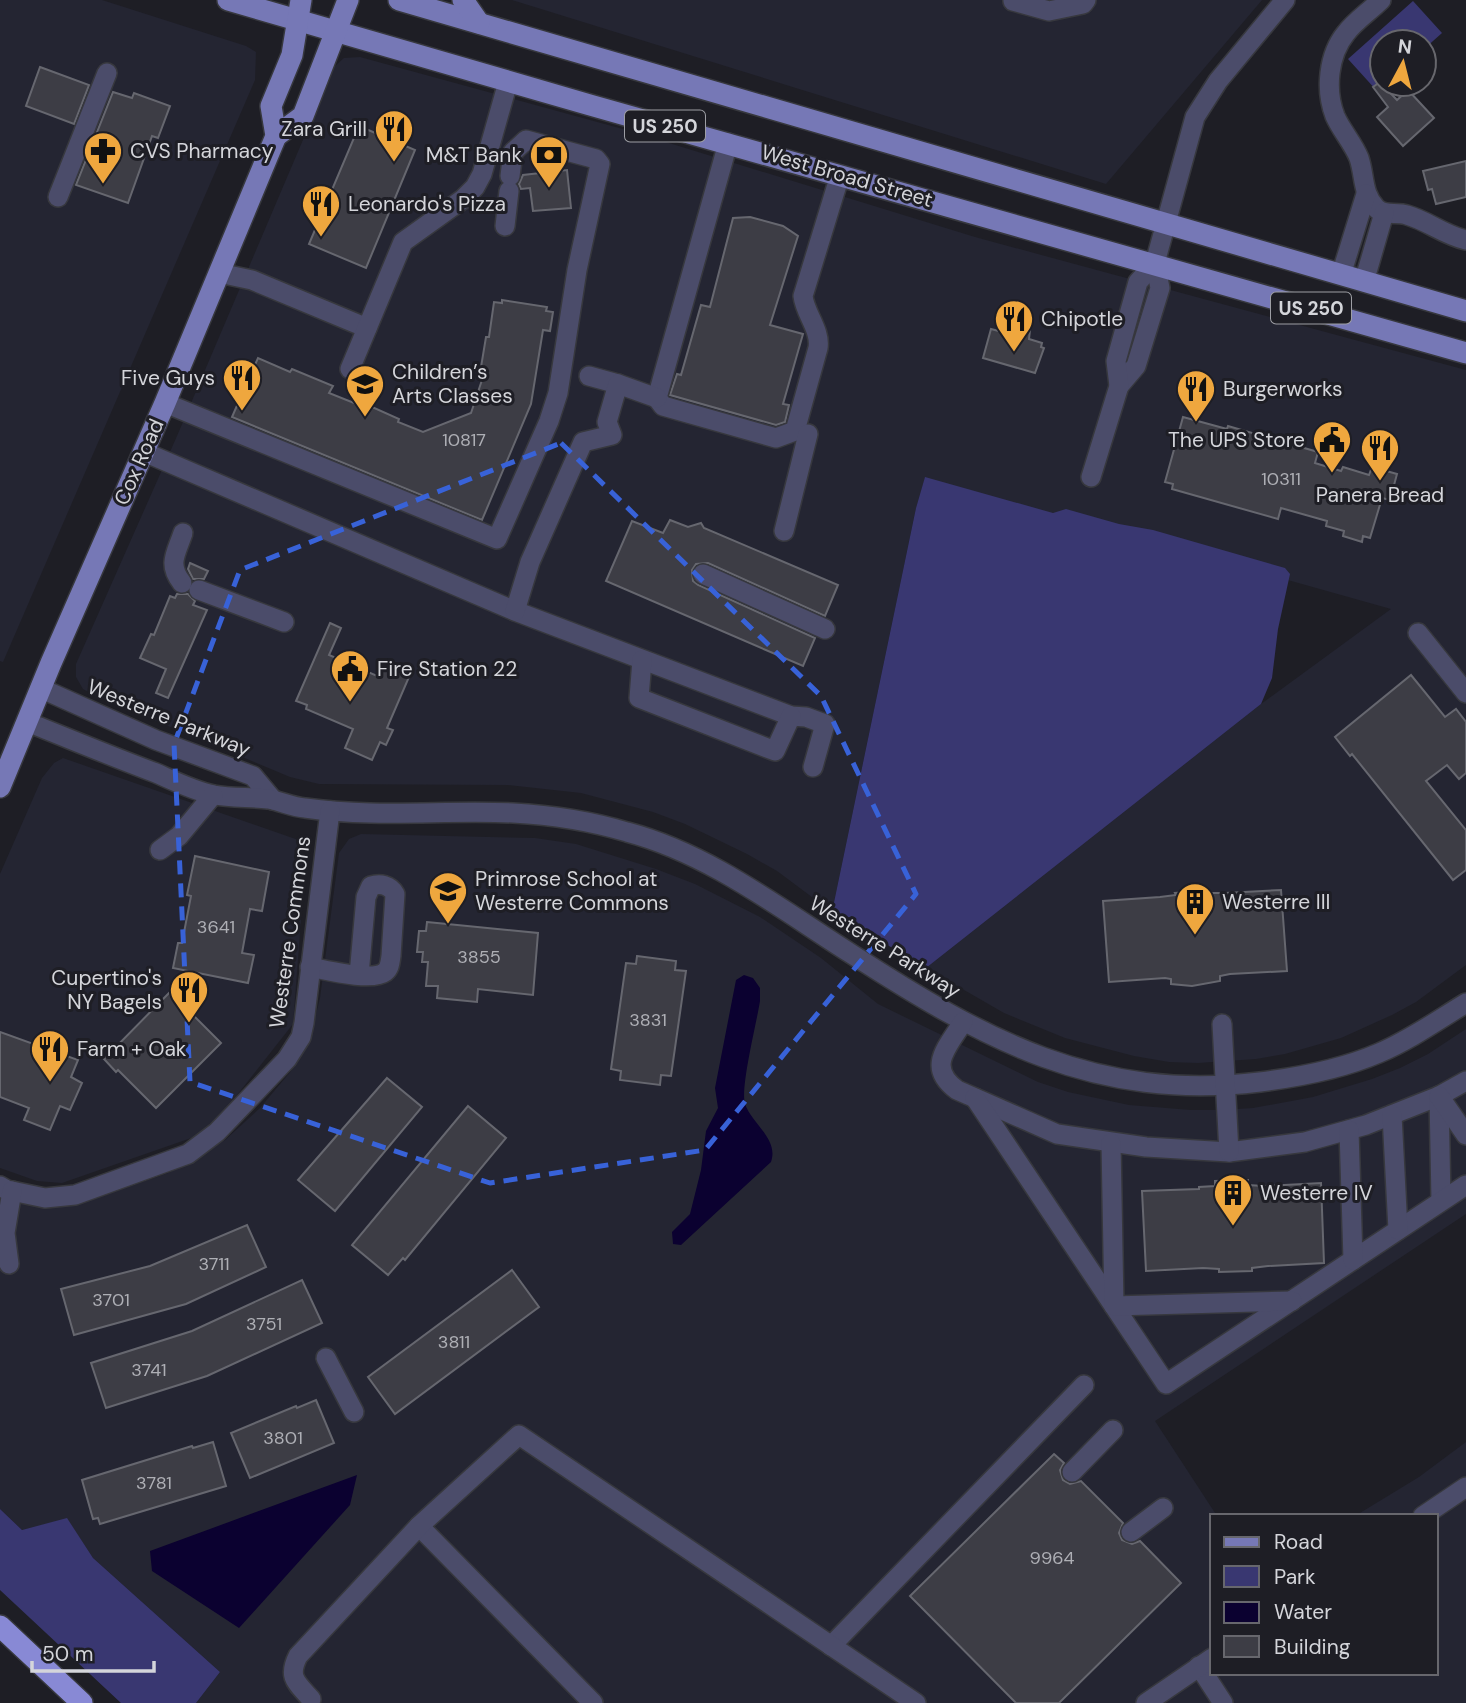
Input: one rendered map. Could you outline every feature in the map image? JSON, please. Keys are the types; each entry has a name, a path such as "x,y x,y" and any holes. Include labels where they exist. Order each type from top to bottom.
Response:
{"highway":[{"path":"0,1626 82,1703"}],"main road":[{"name":"West Broad Street","path":"228,0 299,10 336,32 1466,353"},
{"path":"275,136 303,116 348,0"},
{"name":"West Broad Street","path":"399,0 1466,312"},
{"path":"463,0 479,23"},
{"name":"Cox Road","path":"0,787 40,688 144,452 275,136 271,106 290,61 299,10"}],"street":[{"path":"1013,1 1049,11 1083,4 1086,0"},
{"path":"1091,477 1119,386 1136,366 1160,288 1155,263 1190,132 1201,105 1218,81 1285,0"},
{"path":"1381,0 1346,32 1336,47 1330,89 1334,111 1360,160 1366,194 1377,209 1384,213 1406,214 1441,233 1466,240"},
{"path":"58,197 107,73"},
{"path":"350,369 403,242 464,199 475,187 482,174 508,82"},
{"path":"164,403 497,539 549,421 558,393 582,249 600,169 596,159 526,140 513,152 505,226"},
{"path":"657,398 728,143"},
{"path":"589,376 657,398 663,406 776,438 796,430 820,339 803,296 840,174"},
{"path":"1341,275 1366,194"},
{"path":"1364,282 1384,213"},
{"path":"219,273 252,280 367,328"},
{"path":"515,611 530,562 583,442 612,435 607,422 618,384"},
{"path":"784,531 808,434"},
{"path":"144,452 515,611 791,716 806,717 825,724 813,767"},
{"path":"183,533 172,563 174,573 191,587 284,622"},
{"path":"703,575 825,629"},
{"path":"1418,634 1466,693"},
{"path":"642,660 639,698 775,751 791,716"},
{"name":"Westerre Parkway","path":"40,688 156,740 253,776 273,800"},
{"name":"Westerre Parkway","path":"27,722 213,795 273,800 301,808 330,811 402,815 513,813 584,821 631,832 674,847 722,871 962,1022 1011,1045 1070,1067 1126,1081 1185,1087 1224,1087 1283,1080 1339,1067 1378,1054 1466,1003"},
{"path":"160,850 179,836 213,795"},
{"name":"Westerre Commons","path":"6,1189 45,1198 75,1195 188,1154 217,1132 287,1059 301,1037 330,811"},
{"path":"310,967 359,975"},
{"path":"962,1022 943,1055 940,1071 944,1081 957,1090 1057,1133 1111,1143 1229,1152 1305,1142 1392,1115 1439,1096 1466,1081"},
{"path":"1222,1024 1229,1152"},
{"path":"1439,1096 1466,1135"},
{"path":"1439,1096 1441,1201"},
{"path":"975,1098 1166,1384 1466,1185"},
{"path":"1392,1115 1398,1230"},
{"path":"1349,1130 1353,1260"},
{"path":"1111,1143 1114,1306"},
{"path":"6,1189 5,1233 9,1264"},
{"path":"1114,1306 1292,1300"},
{"path":"326,1358 354,1412"},
{"path":"831,1646 1084,1385"},
{"path":"1072,1472 1113,1430"},
{"path":"311,1699 294,1679 292,1668 298,1656 419,1526 519,1436 916,1703"},
{"path":"1426,1514 1466,1487"},
{"path":"1131,1532 1163,1508"},
{"path":"419,1526 593,1703"},
{"path":"1146,1703 1206,1662"},
{"path":"1211,1675 1223,1703"}],"highlighted area":[{"path":"561,443 821,696 916,894 705,1150 490,1183 190,1082 174,744 240,570"}],"shaded area":[{"path":"0,0 102,0 246,46 256,52 255,80 3,662 0,661"},
{"path":"512,0 1262,0 1106,184"},
{"path":"360,57 630,131 975,237 1466,370 1466,965 1416,1002 1341,1038 1285,1054 1198,1063 1169,1062 1134,1056 1065,1038 1004,1013 926,968 1261,704 1391,609 925,478 916,508 832,912 777,871 747,854 653,812 581,793 507,785 319,784 290,777 83,689 76,677 76,664 177,436 334,67 344,58"},
{"path":"63,758 307,843 293,1024 222,1114 194,1137 62,1183 37,1181 0,1168 0,874 42,778 54,763"},
{"path":"361,834 535,838 576,844 656,869 695,884 760,917 821,958 878,1004 1038,1082 1068,1092 1129,1105 1222,1110 1253,1108 1313,1097 1400,1068 1428,1054 1466,1029 1466,1214 1155,1421 1216,1514 1210,1514 1210,1675 1438,1675 1438,1514 1358,1514 1419,1477 1466,1442 1466,1703 196,1703 220,1672 93,1558 67,1519 22,1530 0,1509 0,1201 29,1205 82,1203 168,1173 225,1140 260,1108 291,1071 311,1034 320,998 339,853 349,839"}],"green space":[{"path":"1413,1 1437,28 1383,28"},
{"path":"1368,41 1368,81 1348,59"},
{"path":"925,477 1053,513 1066,509 1119,524 1153,530 1285,568 1290,574 1278,629 1272,678 1261,704 926,968 832,912 916,508"},
{"path":"0,1509 22,1530 67,1518 93,1558 220,1672 196,1703 121,1703 0,1590"}],"water":[{"path":"744,975 753,978 760,988 745,1084 745,1104 768,1139 771,1162 681,1245 673,1244 672,1232 690,1214 701,1170 706,1131 718,1108 715,1088 736,980"},
{"path":"357,1475 350,1505 239,1628 152,1571 150,1551"}],"building":[{"path":"40,67 89,85 74,124 26,106"},
{"name":"CVS Pharmacy","path":"113,92 132,98 134,93 170,106 158,138 152,136 128,203 76,185"},
{"path":"1381,98 1415,98 1434,118 1403,146 1377,117 1388,107"},
{"path":"359,126 415,150 366,268 309,244"},
{"path":"1466,161 1466,197 1436,204 1432,189 1428,190 1423,171"},
{"name":"M&T Bank","path":"567,170 571,208 533,211 530,188 521,189 519,184 523,175"},
{"path":"750,217 783,226 798,236 770,325 803,334 783,404 789,405 785,422 776,425 670,395 677,374 681,375 701,305 710,307 733,218"},
{"path":"502,300 547,307 546,311 553,312 550,331 543,330 531,404 482,520 232,417 258,358 333,386 329,393 359,405 361,402 423,432 471,413 482,380 479,379 494,302 502,303"},
{"name":"Chipotle","path":"1015,327 1030,330 1029,339 1042,343 1041,347 1044,348 1035,373 983,358 991,329 1014,335"},
{"path":"1183,417 1227,429 1228,426 1318,452 1315,463 1341,471 1343,467 1369,475 1372,467 1397,474 1390,500 1382,498 1370,538 1363,536 1362,542 1343,536 1344,531 1326,526 1327,521 1281,508 1278,519 1172,489 1173,484 1165,482"},
{"path":"670,520 688,527 701,523 704,528 838,585 825,616 708,563 696,564 692,570 693,581 698,585 815,638 803,666 606,581 632,521 663,533"},
{"path":"190,563 208,571 204,579 193,579 188,569"},
{"path":"177,594 188,594 195,601 193,605 207,610 168,698 156,693 166,669 140,658 151,634 154,635 170,596 175,598"},
{"name":"Fire Station 22","path":"330,623 341,628 329,655 377,676 382,664 409,677 387,728 393,730 386,745 380,742 372,760 345,748 353,729 306,709 307,705 296,701"},
{"path":"1411,675 1445,717 1456,709 1466,722 1466,773 1459,779 1447,765 1426,781 1466,830 1466,870 1453,880 1352,754 1350,756 1335,737"},
{"path":"195,856 269,872 262,911 250,909 242,953 254,955 248,983 173,968 178,943 182,943 191,896 187,895"},
{"name":"Westerre III","path":"1281,890 1287,971 1230,974 1220,976 1220,981 1192,986 1171,984 1171,979 1165,978 1109,982 1103,901 1160,897 1176,895 1175,893"},
{"path":"427,922 538,933 533,995 478,989 477,1002 437,998 438,986 426,986 428,962 422,962 423,952 417,952 419,931 426,931"},
{"path":"637,956 676,961 675,970 686,971 671,1076 661,1075 660,1085 620,1080 621,1071 611,1069 626,963 636,964"},
{"path":"170,992 221,1043 156,1108 104,1059"},
{"path":"0,1032 78,1060 71,1077 82,1083 70,1110 60,1106 50,1130 24,1120 29,1108 0,1097"},
{"path":"387,1078 422,1107 335,1211 298,1180"},
{"path":"468,1106 506,1138 405,1260 403,1258 388,1275 352,1245"},
{"name":"Westerre IV","path":"1248,1180 1248,1185 1264,1186 1321,1183 1324,1263 1268,1266 1252,1268 1252,1271 1219,1272 1219,1269 1203,1268 1146,1271 1142,1191 1199,1189 1215,1186 1215,1181"},
{"path":"247,1225 266,1267 186,1304 74,1335 61,1289 150,1266"},
{"path":"512,1270 539,1307 395,1414 368,1377"},
{"path":"302,1280 322,1323 207,1376 106,1408 91,1363 192,1331"},
{"path":"316,1400 334,1443 250,1478 231,1433"},
{"path":"213,1442 226,1486 100,1524 98,1518 93,1519 82,1480"},
{"path":"1054,1454 1064,1463 1060,1470 1063,1480 1070,1484 1081,1481 1123,1523 1119,1533 1122,1540 1132,1544 1140,1541 1181,1583 1059,1703 1016,1703 910,1596"}],"place":[{"name":"Zara Grill","path":"394,163"},
{"name":"CVS Pharmacy","path":"103,185"},
{"name":"M&T Bank","path":"549,189"},
{"name":"Leonardo's Pizza","path":"321,238"},
{"name":"Chipotle","path":"1014,353"},
{"name":"Five Guys","path":"242,412"},
{"name":"Children’s Arts Classes","path":"365,418"},
{"name":"Burgerworks","path":"1196,423"},
{"name":"The UPS Store","path":"1332,474"},
{"name":"Panera Bread","path":"1380,482"},
{"name":"Fire Station 22","path":"350,703"},
{"name":"Primrose School at Westerre Commons","path":"448,925"},
{"name":"Westerre III","path":"1195,936"},
{"name":"Cupertino's NY Bagels","path":"189,1024"},
{"name":"Farm + Oak","path":"50,1083"},
{"name":"Westerre IV","path":"1233,1227"}]}
